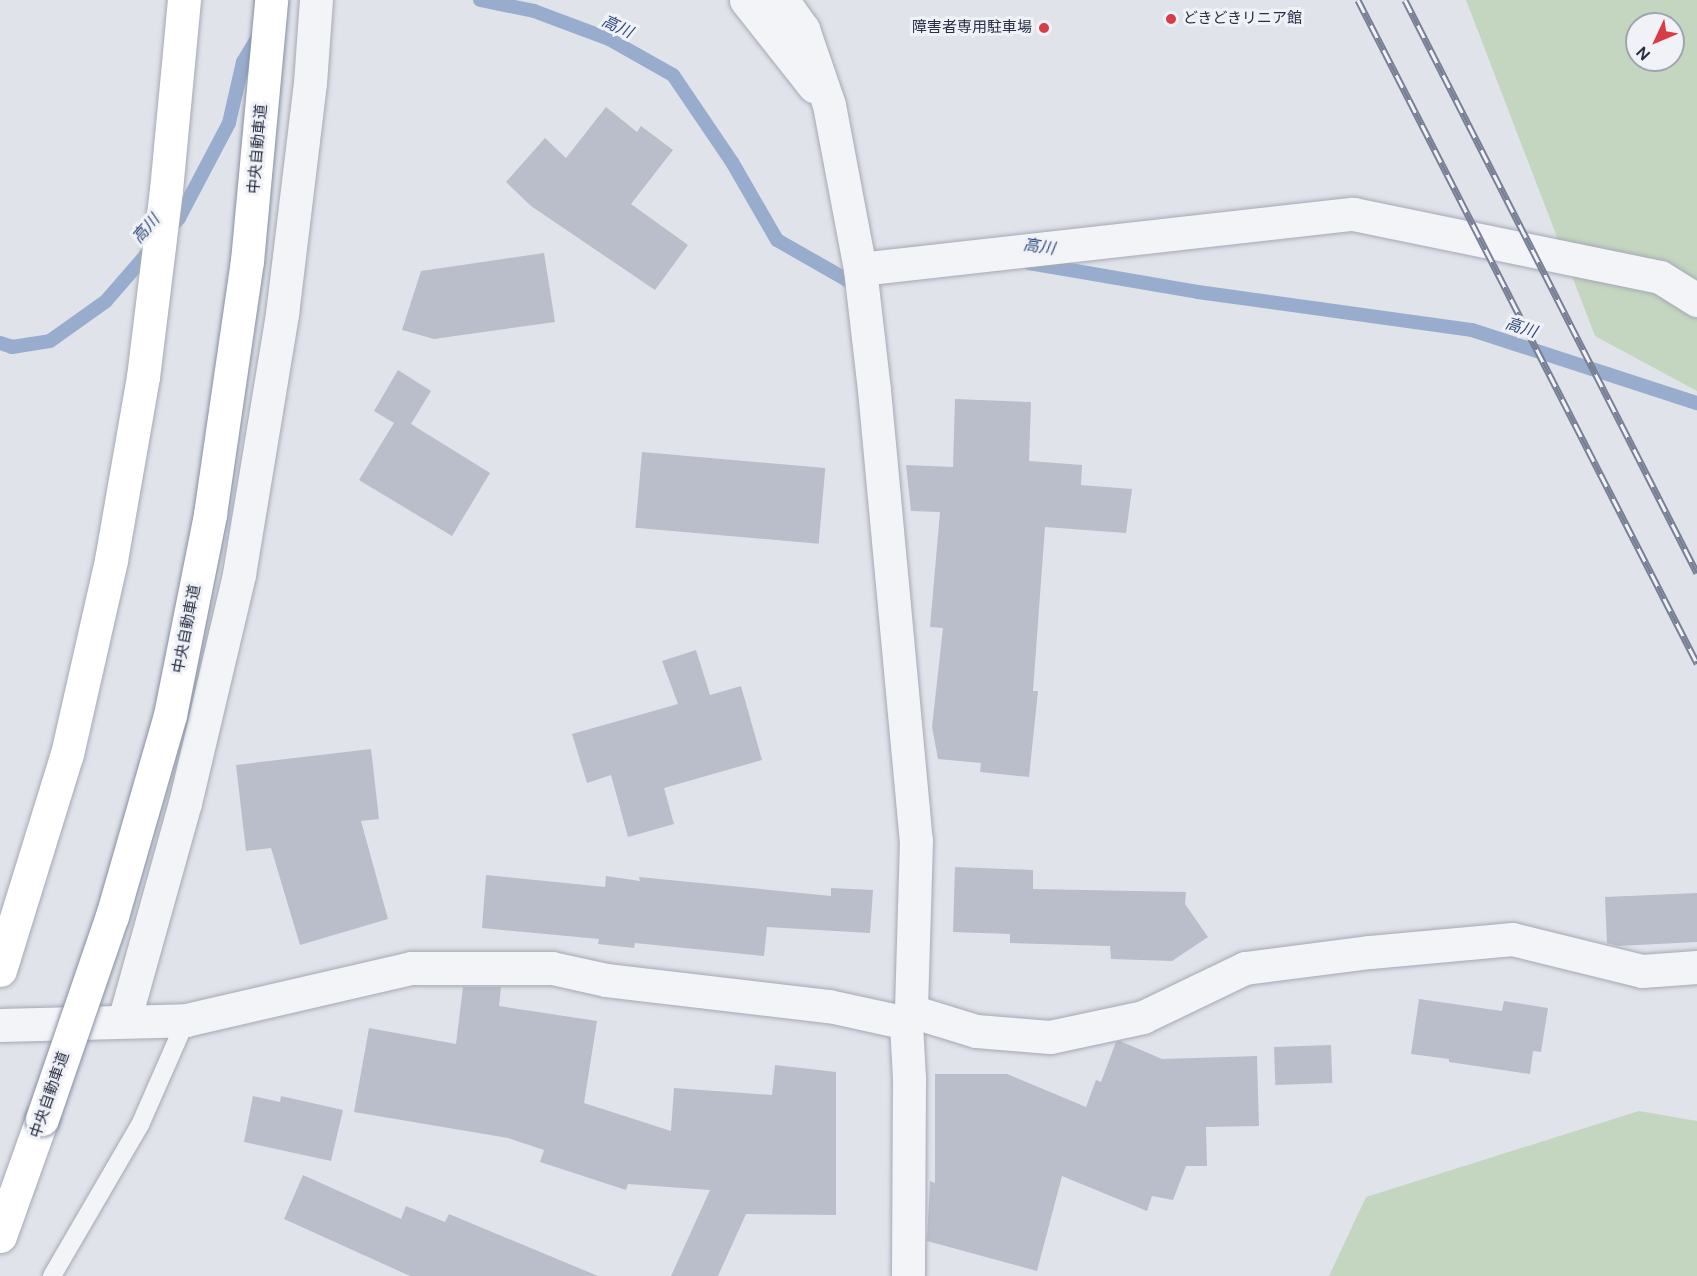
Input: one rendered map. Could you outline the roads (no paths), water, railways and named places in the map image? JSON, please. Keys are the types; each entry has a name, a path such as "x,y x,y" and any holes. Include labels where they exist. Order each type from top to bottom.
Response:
{"highway":[{"path":"0,970 67,754 111,560 145,365 166,190 184,0"},
{"name":"中央自動車道","path":"0,1236 112,916 170,715 210,513 247,261 271,0"}],"street":[{"path":"746,0 829,105"},
{"path":"782,0 803,29 829,105 860,269 916,840 908,1017 908,1276"},
{"path":"124,1021 185,803 239,574 282,314 310,83 316,5"},
{"path":"860,269 1353,214 1660,277 1697,300"},
{"path":"0,1025 186,1020 411,968 540,968 606,980 908,1017 976,1032 1050,1037 1143,1017 1245,968 1370,951 1512,939 1642,971 1697,967"}],"lane":[{"path":"51,1276 140,1125 186,1020"}],"waterway":[{"name":"高川","path":"480,0 534,11 609,39 673,75 732,162 777,240 854,284 862,282"},
{"name":"高川","path":"168,230 179,218 229,123 243,62 259,35"},
{"name":"高川","path":"0,343 12,347 50,341 106,301 153,247"},
{"name":"高川","path":"1029,263 1198,292 1472,330 1697,403"}],"railway":[{"path":"1358,0 1697,663"},
{"path":"1405,0 1697,573"}],"place":[{"name":"どきどきリニア館","path":"1171,19"},
{"name":"障害者専用駐車場","path":"1044,28"}]}
